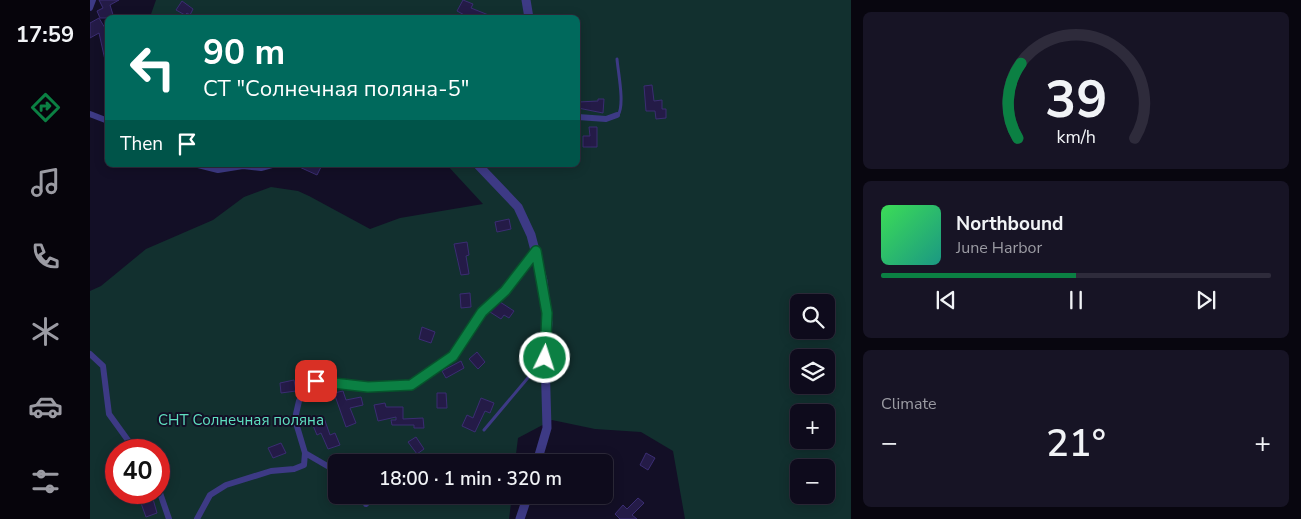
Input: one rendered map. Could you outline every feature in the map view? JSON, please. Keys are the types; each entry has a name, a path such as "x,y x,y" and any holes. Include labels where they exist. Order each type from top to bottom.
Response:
{"street":[{"path":"90,8 93,0"},
{"path":"526,0 529,15"},
{"path":"90,114 105,120"},
{"path":"580,117 606,119 618,115"},
{"path":"206,167 218,170 237,167"},
{"path":"252,167 265,167"},
{"path":"480,167 518,207 526,221 543,281 547,318 545,358 547,428 539,454"},
{"path":"198,519 210,495 216,490 238,480 271,471 302,467 306,462 305,453 296,423 296,414 299,402 311,384 320,380 368,387 411,385 453,356 482,312 505,291 536,251"},
{"path":"90,354 103,366 109,414 127,439"},
{"path":"305,453 328,467"},
{"path":"164,504 169,519"},
{"path":"520,519 525,504"}],"lane":[{"path":"617,59 621,102 621,111 618,115"},
{"path":"484,430 545,358"}],"green space":[{"name":"СНТ Солнечная поляна","path":"156,0 851,0 851,519 685,519 673,451 641,432 595,429 552,420 518,438 516,454 328,454 328,504 511,504 509,519 90,519 90,291 101,286 146,249 213,220 244,197 271,187 298,191 370,229 400,218 483,204 449,167 580,167 580,15 151,15"}],"building":[{"path":"99,0 119,0 110,5 113,15 105,15 105,18 100,18 97,11 103,8"},
{"path":"463,0 473,4 471,8 488,15 464,15 457,11"},
{"path":"182,1 193,9 190,15 187,13 185,15 176,10"},
{"path":"99,18 105,28 105,60 99,33 90,38 90,23"},
{"path":"652,85 654,101 662,100 662,109 666,109 666,118 656,119 655,111 646,111 644,86"},
{"path":"598,99 604,99 603,113 580,108 580,102 598,101"},
{"path":"589,127 597,127 597,147 583,147 583,136 590,136"},
{"path":"299,167 321,167 317,175"},
{"path":"509,219 511,229 497,232 495,222"},
{"path":"467,242 469,255 466,256 469,274 461,275 454,244"},
{"path":"470,293 471,307 461,308 460,294"},
{"path":"500,302 514,311 509,318 504,315 501,319 490,312"},
{"path":"422,327 435,332 431,343 419,339"},
{"path":"477,352 485,362 478,369 469,359"},
{"path":"461,361 464,368 446,378 442,371"},
{"path":"294,380 296,391 281,393 280,383"},
{"path":"343,391 346,400 361,397 363,405 350,408 356,423 346,427 334,393"},
{"path":"437,393 446,393 447,408 437,408"},
{"path":"481,398 494,403 490,413 485,411 475,432 462,426 467,415 473,418"},
{"path":"385,403 386,407 403,407 403,419 423,418 424,428 414,428 414,425 392,425 391,420 396,420 396,417 378,421 374,405"},
{"path":"324,418 330,435 335,433 340,445 328,449 321,433 317,435 312,423"},
{"path":"416,437 424,449 417,454 408,442"},
{"path":"281,443 286,453 273,458 268,448"},
{"path":"646,453 655,458 648,470 640,465"},
{"path":"638,498 644,503 632,515 637,519 620,519 615,514 623,505 627,509"},
{"path":"141,504 154,504 157,513 146,517"}],"route":[{"path":"316,381 368,387 411,385 453,356 482,312 505,291 536,251 543,281 548,323 545,358"}]}
